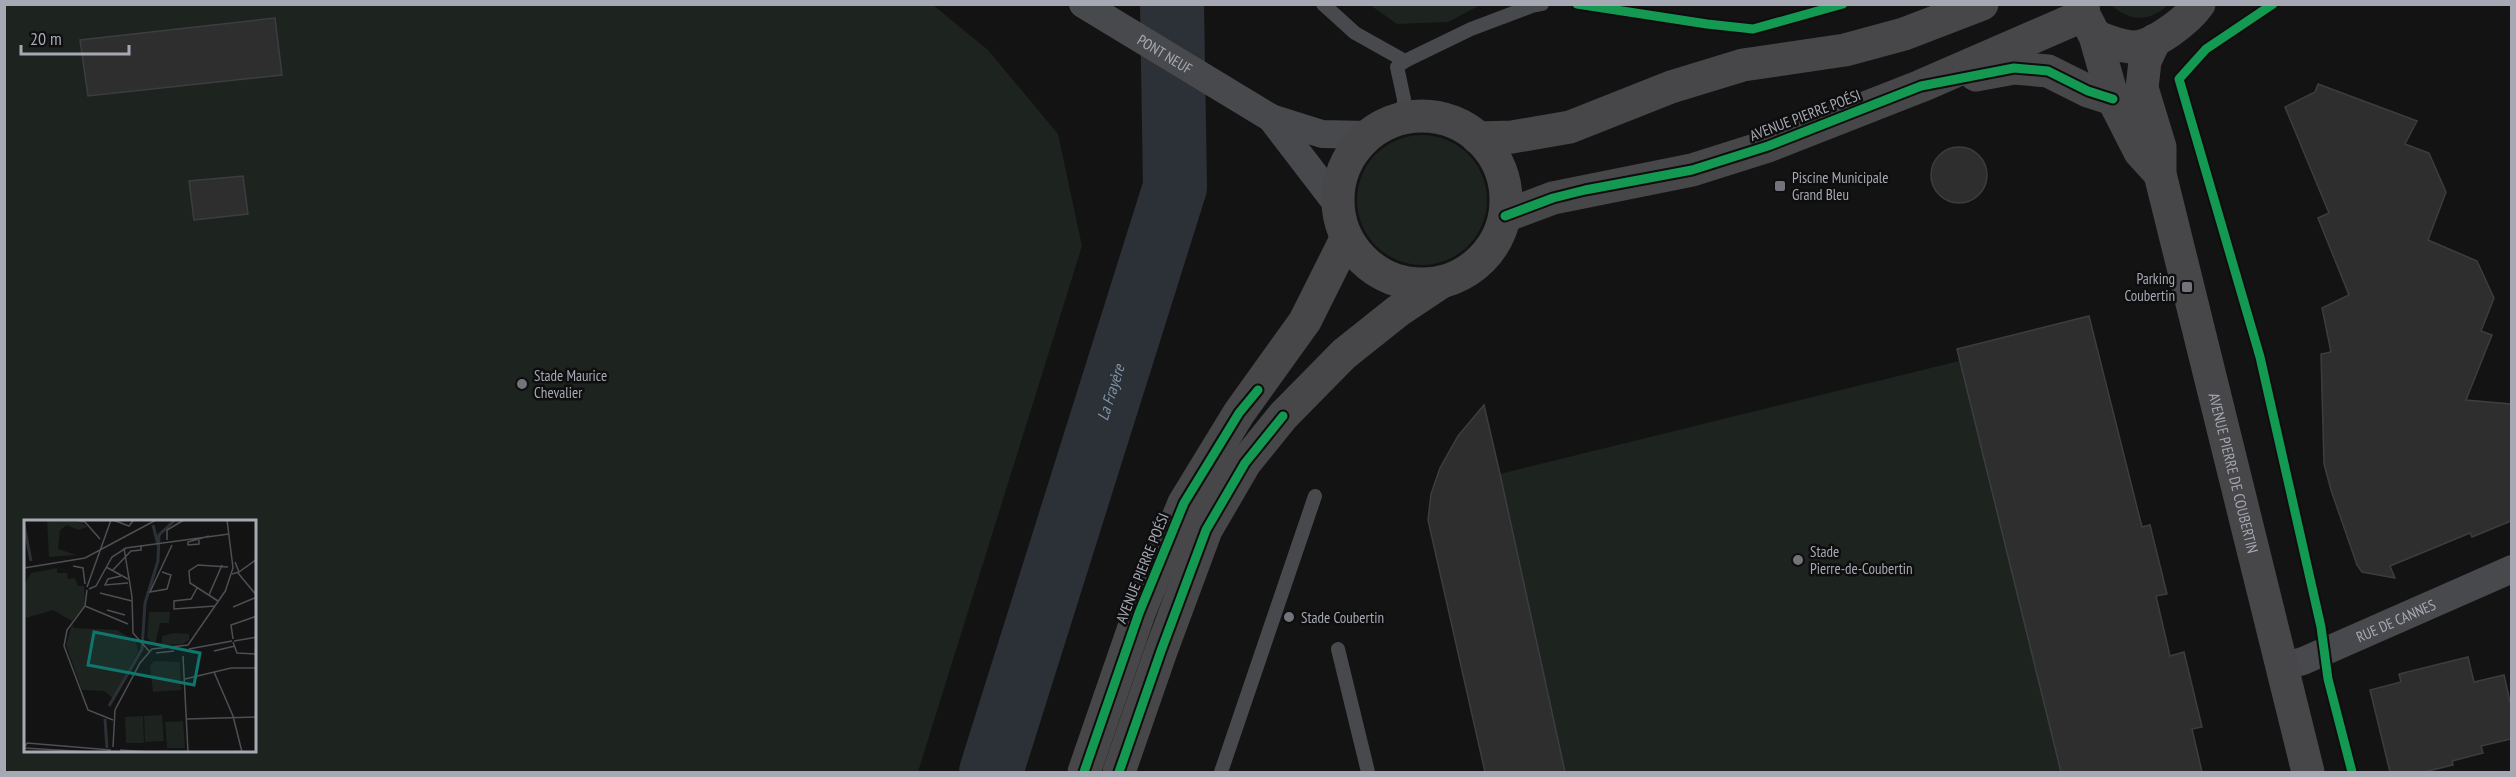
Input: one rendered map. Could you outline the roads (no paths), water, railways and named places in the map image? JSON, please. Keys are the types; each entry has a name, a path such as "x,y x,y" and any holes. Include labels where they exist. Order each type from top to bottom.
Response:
{"main road":[{"path":"1478,138 1512,137 1569,127 1671,87 1712,74 1743,65 1845,50 1904,34 1982,4"},
{"path":"2087,18 2112,44 2134,47 2155,40 2171,30 2194,12 2199,4"},
{"name":"AVENUE PIERRE DE COUBERTIN","path":"2087,18 2113,99 2140,152 2160,174"},
{"name":"AVENUE PIERRE POÉSI","path":"1505,216 1554,198 1692,170 1768,146 2087,18"},
{"name":"AVENUE PIERRE DE COUBERTIN","path":"2155,40 2145,61 2142,88 2160,147 2160,174 2308,772"},
{"name":"AVENUE PIERRE POÉSI","path":"1921,86 2013,68 2048,71 2088,91 2113,99"},
{"path":"1119,772 1206,530 1245,462 1283,416 1344,354 1398,311 1440,283 1463,274 1482,259 1497,239 1505,216 1506,188 1496,160 1478,138 1462,126 1443,119 1424,116 1403,118 1384,124 1368,135 1351,155 1340,179 1337,204 1340,222 1346,239 1363,261 1386,277 1412,284 1440,283"},
{"name":"AVENUE PIERRE POÉSI","path":"1084,772 1139,613 1184,503 1239,413 1305,321 1346,239"}],"street":[{"name":"PONT NEUF","path":"1089,8 1271,118"},
{"path":"1271,118 1322,134 1368,135"},
{"path":"1271,118 1337,204"},
{"name":"RUE DE CANNES","path":"2281,667 2303,661 2511,569"}],"lane":[{"path":"1323,4 1355,33 1405,61"},
{"path":"1403,118 1404,99 1397,68 1405,61 1471,29 1542,4"},
{"path":"1221,772 1315,496"},
{"path":"1338,650 1368,772"}],"waterway":[{"name":"La Frayère","path":"991,772 1175,187 1172,4"}],"place":[{"name":"Piscine Municipale Grand Bleu","path":"1780,186"},
{"name":"Parking Coubertin","path":"2187,287"},
{"name":"Stade Maurice Chevalier","path":"522,384"},
{"name":"Stade Pierre-de-Coubertin","path":"1798,560"},
{"name":"Stade Coubertin","path":"1289,617"}]}
